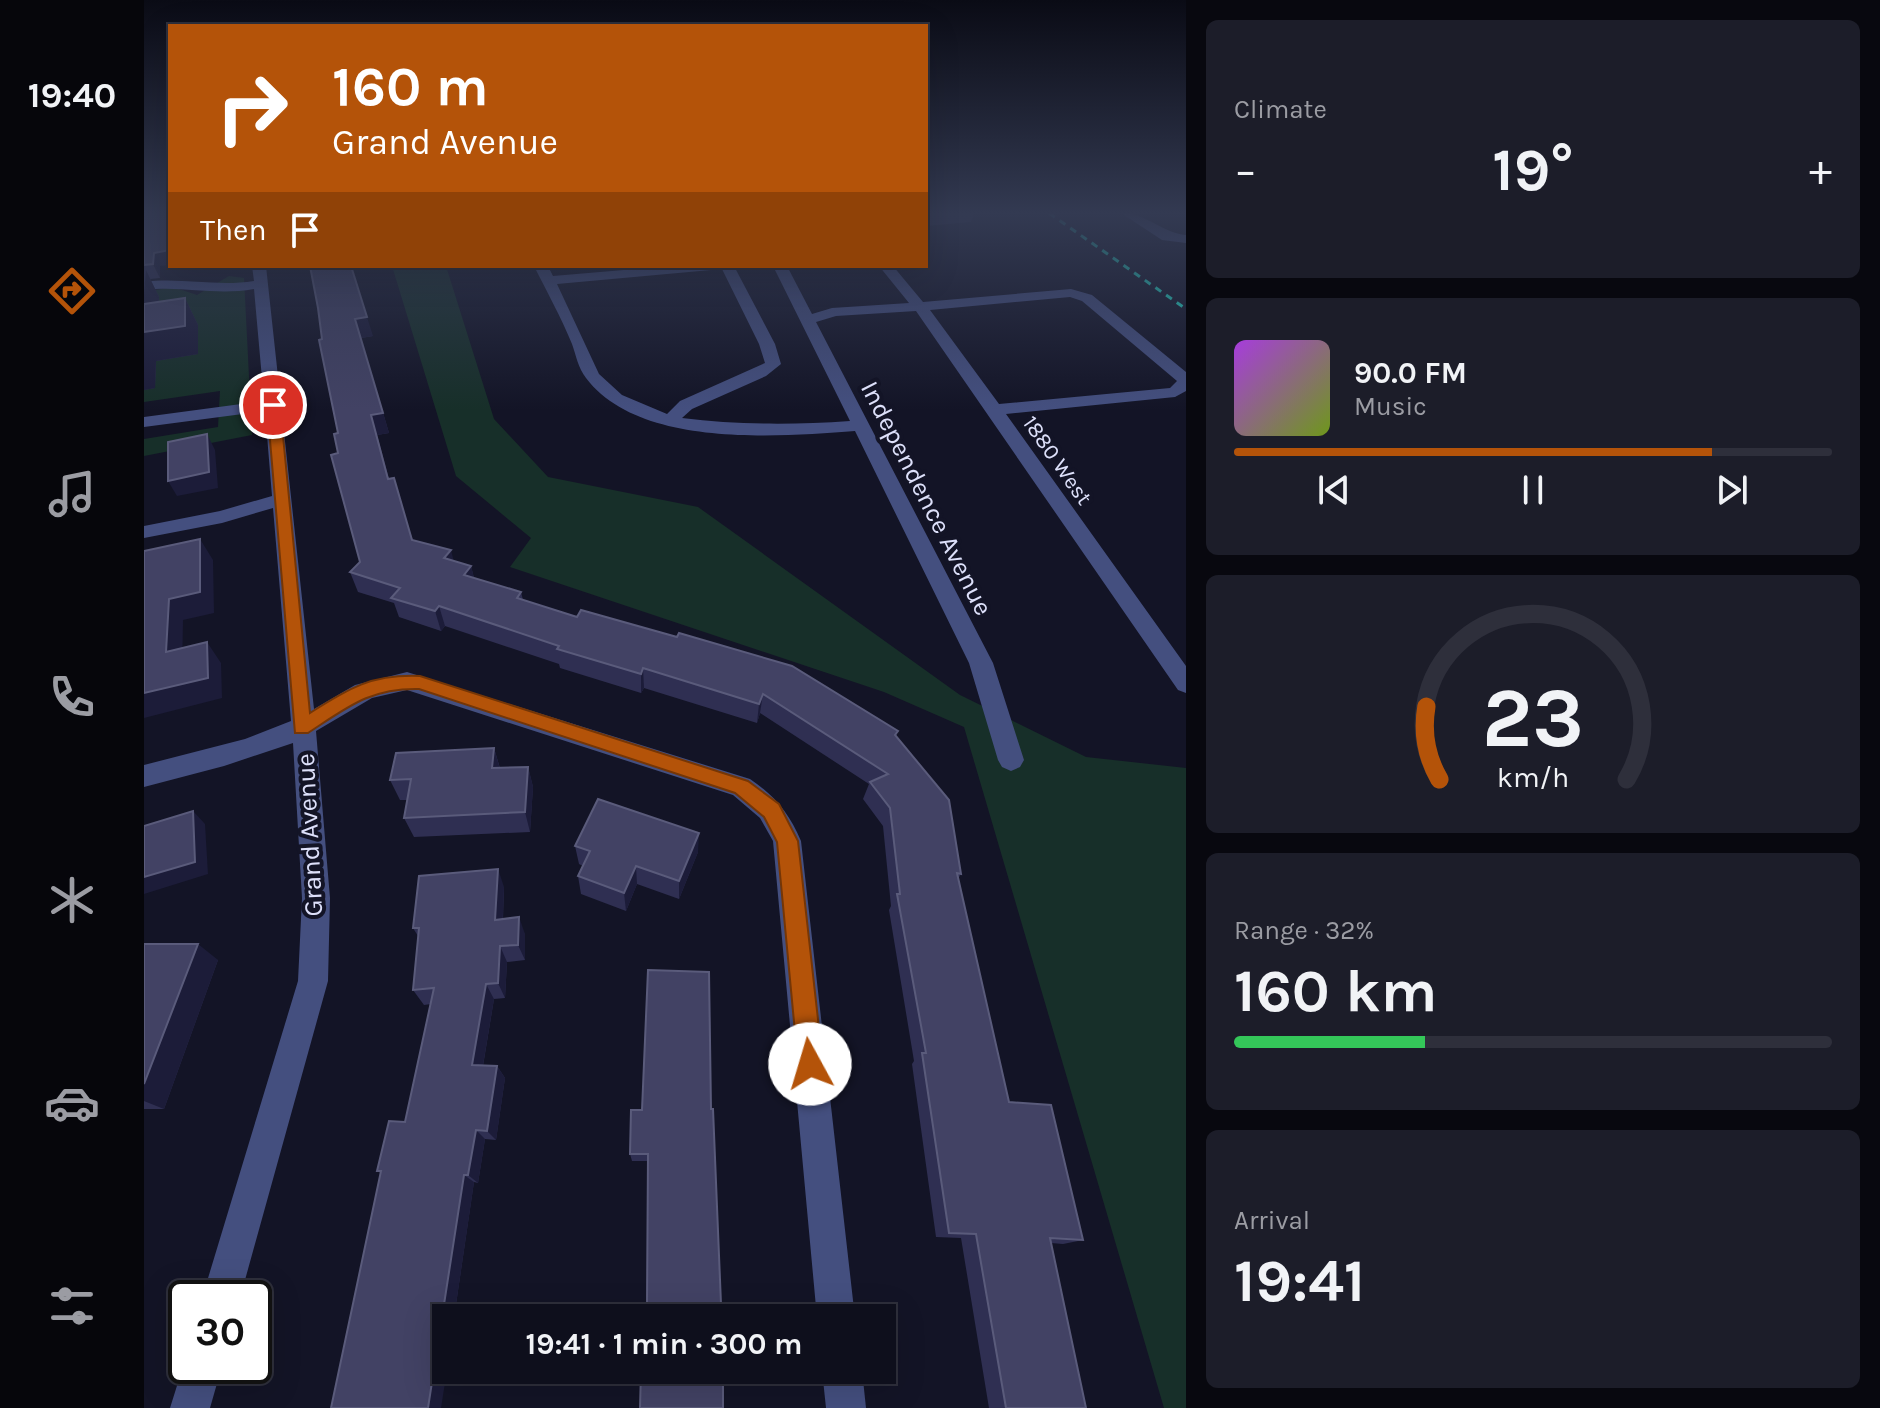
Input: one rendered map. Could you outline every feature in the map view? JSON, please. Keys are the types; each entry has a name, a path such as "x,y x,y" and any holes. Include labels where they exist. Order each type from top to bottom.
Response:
{"street":[{"path":"144,286 166,283 225,290 251,279"},
{"name":"Grand Avenue","path":"226,1280 313,981 316,898 310,794 260,279"},
{"path":"548,279 592,376 619,400 671,419 709,428 759,432 862,425"},
{"path":"671,419 686,405 773,364 773,357 733,279"},
{"name":"Independence Avenue","path":"786,279 981,663 1011,760"},
{"name":"1880 West","path":"897,279 920,307 1186,684"},
{"path":"806,319 827,316 837,319 866,316 871,311 1071,293 1087,298 1182,385"},
{"path":"993,410 1182,385"},
{"path":"144,422 273,405"},
{"path":"144,532 222,517 283,499"},
{"path":"144,776 215,758 302,728 354,694 373,686 393,682 420,683 741,787 765,803 783,828 787,841 835,1304"},
{"path":"190,1408 197,1384"},
{"path":"843,1384 846,1408"}],"green space":[{"path":"224,279 244,279 252,435 144,456 144,439 218,427 220,391 144,402 144,292 173,287 197,295"},
{"path":"396,279 450,279 494,419 548,477 698,507 960,695 1086,757 1186,768 1186,1408 1164,1408 964,727 884,692 510,567 531,538 456,476"}],"building":[{"path":"312,279 355,279 367,317 355,319 383,413 371,415 388,479 394,478 412,540 451,550 444,558 471,566 464,575 521,592 517,598 577,617 581,610 677,637 679,633 792,666 898,731 895,735 949,800 961,874 957,873 1009,1102 1051,1105 1083,1240 1050,1238 1086,1408 1006,1408 976,1234 949,1233 922,1053 926,1053 897,894 900,894 890,808 870,782 888,774 763,694 759,704 643,668 641,674 557,649 559,646 439,606 435,611 391,598 400,588 350,572 360,562 331,455 338,453 334,434 338,433 319,340 322,339"},
{"path":"185,298 185,326 144,332 144,304"},
{"path":"207,434 209,472 168,481 168,442"},
{"path":"200,539 200,592 169,599 166,652 207,642 208,678 144,693 144,551"},
{"path":"494,748 492,768 528,767 525,812 404,818 411,779 390,780 396,753"},
{"path":"598,799 699,833 679,881 636,866 624,893 578,876 590,851 575,846"},
{"path":"193,811 195,862 144,877 144,826"},
{"path":"498,869 495,920 519,917 518,945 500,946 498,983 486,984 472,1065 497,1066 487,1131 476,1130 468,1175 464,1175 444,1304 432,1304 432,1382 428,1408 331,1408 389,1121 405,1122 434,988 413,990 419,928 413,928 419,876"},
{"path":"144,944 198,944 144,1084"},
{"path":"648,970 709,972 711,1109 721,1304 647,1304 648,1154 630,1154 631,1110 642,1110"},
{"path":"641,1384 723,1384 723,1408 640,1408"}],"railway":[{"path":"1143,279 1186,309"}],"route":[{"path":"273,405 302,728 354,694 373,686 407,681 741,787 772,810 787,841 810,1064"}]}
